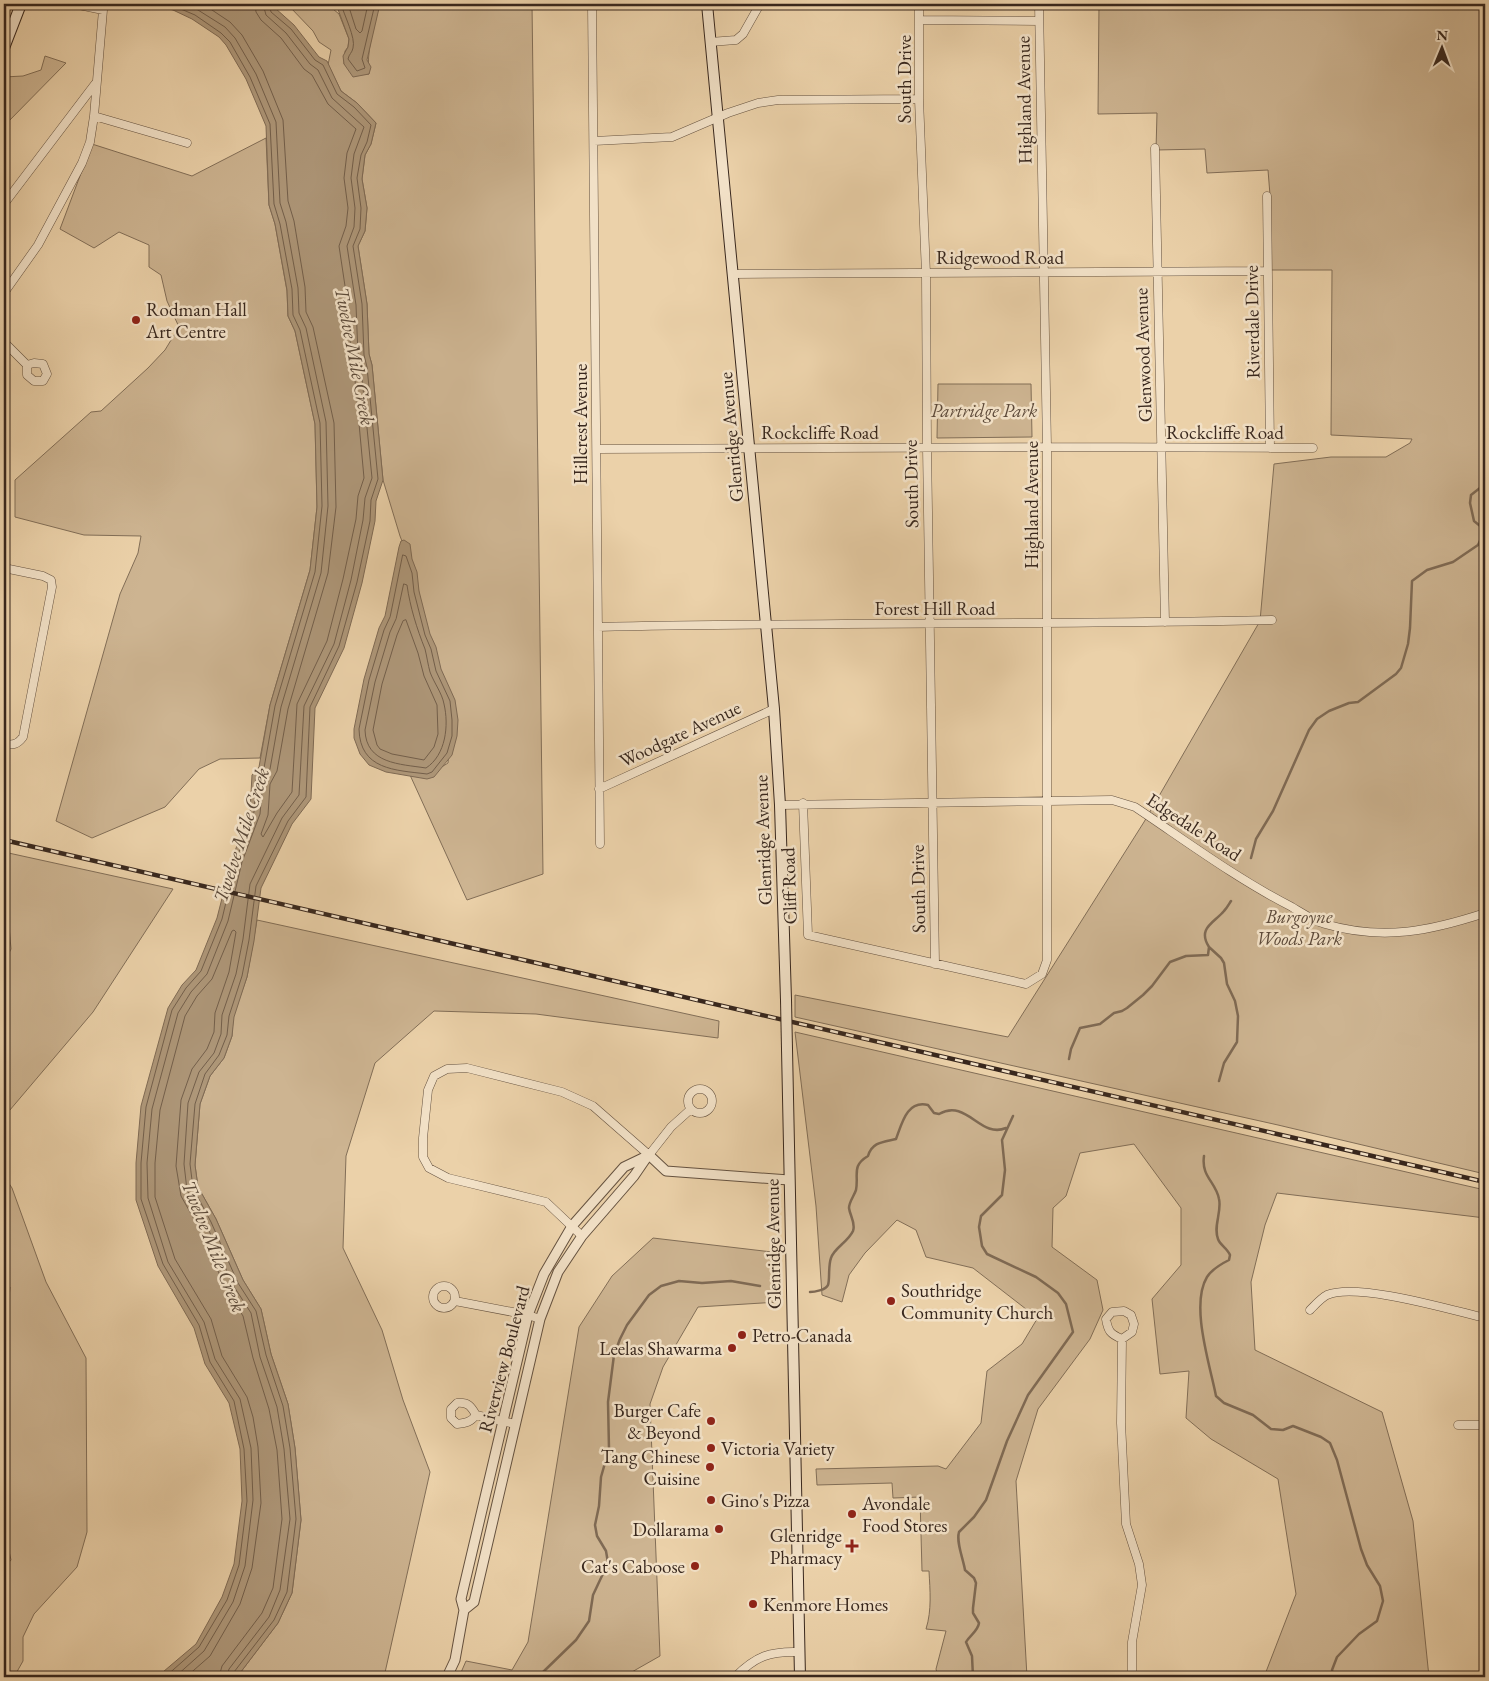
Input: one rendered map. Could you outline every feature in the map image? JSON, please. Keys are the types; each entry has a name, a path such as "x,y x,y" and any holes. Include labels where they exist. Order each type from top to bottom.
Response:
{"main road":[{"path":"4,48 21,4"},
{"name":"Glenridge Avenue","path":"707,4 767,623 780,805 786,1000 800,1677"}],"street":[{"path":"4,293 38,245 82,163 90,142 94,116 102,10 74,4"},
{"name":"Hillcrest Avenue","path":"592,4 600,844"},
{"path":"710,42 736,40 744,34 760,4"},
{"name":"South Drive","path":"919,4 919,99 926,274 929,624 935,964"},
{"name":"Highland Avenue","path":"1039,4 1047,447 1048,623 1047,960 1042,974"},
{"path":"920,20 1039,20"},
{"path":"4,204 96,83"},
{"path":"594,141 672,138 728,112 758,103 778,100 919,99"},
{"path":"94,116 187,143"},
{"name":"Glenwood Avenue","path":"1155,148 1165,622"},
{"name":"Riverdale Drive","path":"1267,196 1270,448"},
{"name":"Ridgewood Road","path":"733,274 1268,271"},
{"path":"4,342 27,365"},
{"name":"Rockcliffe Road","path":"597,449 927,447 1313,448"},
{"path":"4,568 42,576 51,580 52,587 23,738 18,744 4,744"},
{"name":"Forest Hill Road","path":"598,627 767,623 929,624 1272,620"},
{"name":"Woodgate Avenue","path":"599,789 774,709"},
{"name":"Edgedale Road","path":"780,805 802,803 1112,800 1135,807 1270,896 1324,924 1370,932 1408,932 1430,929 1485,913"},
{"name":"Cliff Road","path":"802,803 808,935 1026,984 1042,974"},
{"path":"582,1236 546,1202 448,1178 429,1168 423,1157 423,1138 428,1090 434,1076 447,1069 467,1068 562,1092 593,1106 666,1171 741,1178 789,1180"},
{"path":"649,1155 671,1127 691,1109"},
{"name":"Riverview Boulevard","path":"447,1677 455,1660 464,1610 461,1599 528,1315 544,1274 572,1226 624,1167 649,1155"},
{"name":"Riverview Boulevard","path":"464,1610 474,1602 540,1319 558,1272 582,1236 634,1176 649,1155"},
{"path":"1310,1310 1327,1295 1348,1290 1381,1294 1485,1318"},
{"path":"455,1301 540,1319"},
{"path":"1122,1339 1121,1423 1126,1520 1139,1564 1142,1585 1132,1642 1132,1677"},
{"path":"476,1415 515,1424"},
{"path":"1458,1425 1485,1425"},
{"path":"476,1534 489,1536"},
{"path":"735,1677 745,1666 777,1652 799,1652"}],"green space":[{"path":"289,4 327,4 339,14 349,39 348,47 345,51 344,64 356,72 369,74 370,48 380,4 532,4 543,874 467,900 410,775 429,775 448,763 449,752 416,577 400,536 383,480 372,365 369,354 367,304 358,246 365,231 367,208 362,179 365,155 371,144 376,123 357,103 341,91 328,65 331,50 319,42 313,31"},
{"name":"Burgoyne Woods Park","path":"1099,4 1485,4 1485,1174 1278,1125 795,1017 795,995 1008,1037 1144,822 1260,621 1274,464 1331,457 1386,457 1410,443 1412,439 1331,435 1332,270 1268,270 1270,195 1268,170 1207,173 1205,149 1156,150 1157,113 1098,114"},
{"path":"45,56 66,63 4,126 4,77 23,76 41,70"},
{"path":"266,138 269,205 275,224 287,291 288,316 295,331 315,424 317,507 310,570 270,705 260,758 220,759 199,769 165,807 92,838 56,821 120,594 138,553 141,536 84,535 15,517 15,480 91,412 101,411 148,368 165,350 179,327 167,301 161,275 149,267 149,245 119,232 94,248 60,229 92,144 192,176"},
{"name":"Partridge Park","path":"938,384 1031,384 1032,437 937,438"},
{"path":"4,852 173,889 93,1012 4,1117 4,963 11,949 7,903 4,900"},
{"path":"257,920 719,1021 718,1038 536,1014 434,1011 375,1063 346,1156 343,1248 382,1330 403,1400 430,1472 384,1677 237,1677 278,1623 292,1593 301,1520 295,1448 288,1404 271,1354 261,1309 243,1280 216,1219 198,1187 195,1165 200,1104 210,1076 224,1058 232,1036 233,1017 247,977"},
{"path":"795,1032 1485,1190 1485,1218 1277,1193 1265,1225 1251,1282 1255,1350 1382,1412 1413,1521 1429,1677 1264,1677 1296,1594 1278,1479 1211,1439 1186,1418 1189,1371 1160,1374 1152,1299 1181,1265 1181,1208 1134,1144 1080,1153 1066,1196 1053,1208 1052,1247 1097,1280 1103,1310 1090,1339 1038,1409 1016,1481 1027,1677 938,1677 936,1669 946,1631 926,1629 930,1607 930,1585 929,1571 922,1571 920,1497 893,1498 892,1483 817,1485 816,1469 938,1466 946,1469 981,1423 987,1371 1022,1344 1037,1319 973,1268 926,1257 916,1230 897,1220 865,1253 849,1275 842,1302 822,1295 816,1206"},
{"path":"4,1176 12,1188 46,1282 86,1358 87,1532 77,1567 34,1614 23,1637 23,1661 14,1677 4,1677 4,1568 11,1560 4,1529 4,1354 10,1287 4,1283"},
{"path":"653,1238 772,1252 778,1302 698,1307 663,1367 650,1404 660,1656 623,1677 459,1677 466,1661 512,1670 528,1642 579,1327 612,1276"}],"water":[{"name":"Twelve Mile Creek","path":"151,4 273,4 294,25 319,57 327,61 341,91 357,103 376,123 371,144 365,155 362,179 367,208 365,231 358,246 367,304 369,354 372,365 383,480 376,501 375,521 362,583 344,648 315,708 311,799 292,824 261,888 247,977 234,1017 232,1036 224,1058 210,1076 200,1104 195,1165 198,1187 216,1219 243,1280 261,1309 271,1354 288,1404 295,1448 301,1520 292,1593 278,1623 237,1677 157,1677 196,1644 222,1597 234,1564 242,1501 240,1449 229,1403 205,1364 194,1328 158,1266 136,1200 136,1163 141,1106 168,1008 182,985 196,970 217,918 232,859 250,811 252,775 259,767 270,705 310,570 317,507 315,424 295,331 288,316 287,290 275,224 269,205 266,126 246,79 226,45 219,37 192,19 173,10"},
{"path":"336,4 380,4 367,60 371,67 369,74 353,77 344,64 343,56 348,47 349,39"},
{"path":"404,540 410,544 430,634 436,647 441,669 455,700 458,720 457,736 452,755 434,777 427,779 386,772 369,765 360,754 354,738 354,729 364,679 379,628 385,616 399,547 401,541"}],"waterway":[{"path":"1251,858 1256,839 1273,811 1309,730 1317,719 1329,711 1349,703 1358,702 1396,674 1401,668 1408,644 1412,581 1427,570 1453,562 1478,545 1485,530 1474,521 1470,503 1471,495 1485,484"},
{"path":"1069,1059 1080,1028 1100,1024 1114,1013 1127,1008 1152,986 1170,962 1186,956 1208,955 1209,947 1205,935 1206,930 1231,901"},
{"path":"1209,947 1224,963 1227,984 1235,1001 1238,1016 1237,1042 1224,1063 1219,1081"},
{"path":"810,1292 827,1287 829,1283 830,1261 833,1254 853,1231 853,1222 849,1208 856,1190 859,1163 868,1156 875,1145 896,1139 903,1120 910,1109 921,1104 928,1105 934,1113 939,1114 949,1110 958,1111 988,1128 997,1130 1006,1128"},
{"path":"973,1677 972,1656 966,1642 979,1623 973,1613 976,1583 974,1578 965,1570 959,1545 959,1532 974,1517 986,1500 1007,1441 1028,1395 1073,1332 1066,1304 1058,1293 1036,1277 987,1254 982,1246 979,1227 981,1216 1002,1195 1005,1170 1002,1140 1013,1116"},
{"path":"1204,1156 1205,1169 1215,1188 1220,1204 1216,1229 1218,1239 1230,1255 1229,1260 1214,1269 1207,1277 1202,1289 1200,1303 1203,1335 1216,1396 1224,1403 1253,1415 1271,1429 1283,1430 1293,1426 1321,1437 1330,1443 1337,1460 1361,1549 1367,1565 1380,1586 1383,1601 1377,1621 1359,1634 1337,1657 1332,1670 1333,1677"},
{"path":"535,1677 541,1674 576,1640 589,1621 593,1595 608,1563 606,1551 597,1536 595,1525 599,1506 601,1477 609,1449 608,1402 614,1355 627,1325 649,1295 661,1286 679,1281 702,1283 731,1281 760,1286"}],"railway":[{"path":"4,840 1485,1182"}],"place":[{"name":"Rodman Hall Art Centre","path":"136,320"},
{"name":"Southridge Community Church","path":"891,1301"},
{"name":"Petro-Canada","path":"742,1335"},
{"name":"Leelas Shawarma","path":"732,1348"},
{"name":"Burger Cafe & Beyond","path":"711,1421"},
{"name":"Victoria Variety","path":"711,1448"},
{"name":"Tang Chinese Cuisine","path":"710,1467"},
{"name":"Gino's Pizza","path":"711,1500"},
{"name":"Avondale Food Stores","path":"852,1514"},
{"name":"Dollarama","path":"719,1529"},
{"name":"Glenridge Pharmacy","path":"852,1546"},
{"name":"Cat's Caboose","path":"695,1566"},
{"name":"Kenmore Homes","path":"753,1604"}]}
